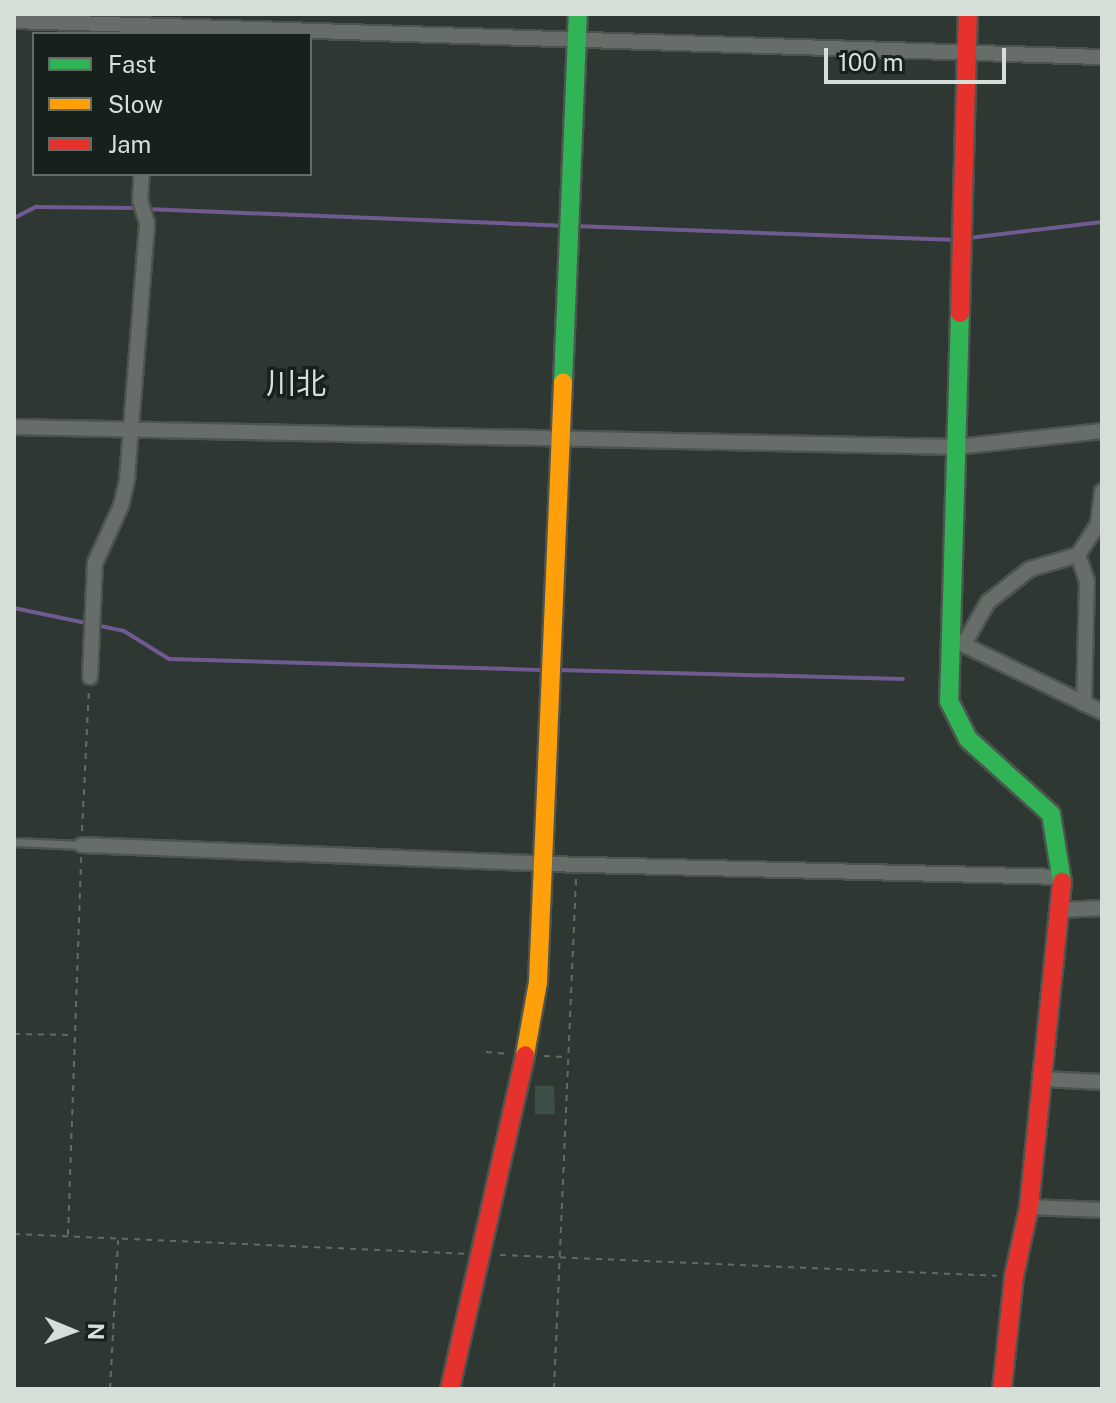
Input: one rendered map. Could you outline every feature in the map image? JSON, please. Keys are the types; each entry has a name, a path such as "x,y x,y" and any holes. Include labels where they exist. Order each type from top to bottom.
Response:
{"street":[{"path":"450,1389 528,1055 546,864 578,14"},
{"path":"968,14 957,447 959,642 949,701 968,739 1051,814 1063,877 1029,1207 1014,1276 1002,1389"},
{"path":"14,21 1102,57"},
{"path":"90,677 95,563 121,506 147,223 140,200 142,176"},
{"path":"14,427 127,434 561,438 957,447 1102,431"},
{"path":"959,642 988,602 1030,569 1078,555 1098,524 1102,491"},
{"path":"1078,555 1087,581 1084,704"},
{"path":"959,642 1102,712"},
{"path":"82,845 576,865 1063,877"},
{"path":"1061,910 1102,908"},
{"path":"1043,1079 1102,1082"},
{"path":"1029,1207 1102,1210"}],"lane":[{"path":"14,842 82,845"}],"path":[{"path":"68,1236 90,677"},
{"path":"554,1389 576,865"},
{"path":"14,1034 75,1035"},
{"path":"14,1234 1014,1276"},
{"path":"110,1389 118,1240"}],"building":[{"path":"535,1086 554,1086 555,1114 535,1114"}],"waterway":[{"path":"14,218 36,207 137,208"},
{"path":"146,209 561,226"},
{"path":"969,238 1102,222"},
{"path":"574,226 957,240"},
{"path":"14,608 124,631 169,659 544,670"},
{"path":"557,670 903,679"}],"traffic: fast":[{"path":"563,383 578,14"},
{"path":"960,313 949,701 968,739 1051,814 1062,882"}],"traffic: slow":[{"path":"525,1055 538,982 563,383"}],"traffic: jam":[{"path":"960,313 968,14"},
{"path":"1002,1389 1014,1276 1029,1207 1062,882"},
{"path":"450,1389 525,1055"}],"district":[{"name":"川北","path":"296,383"}]}
